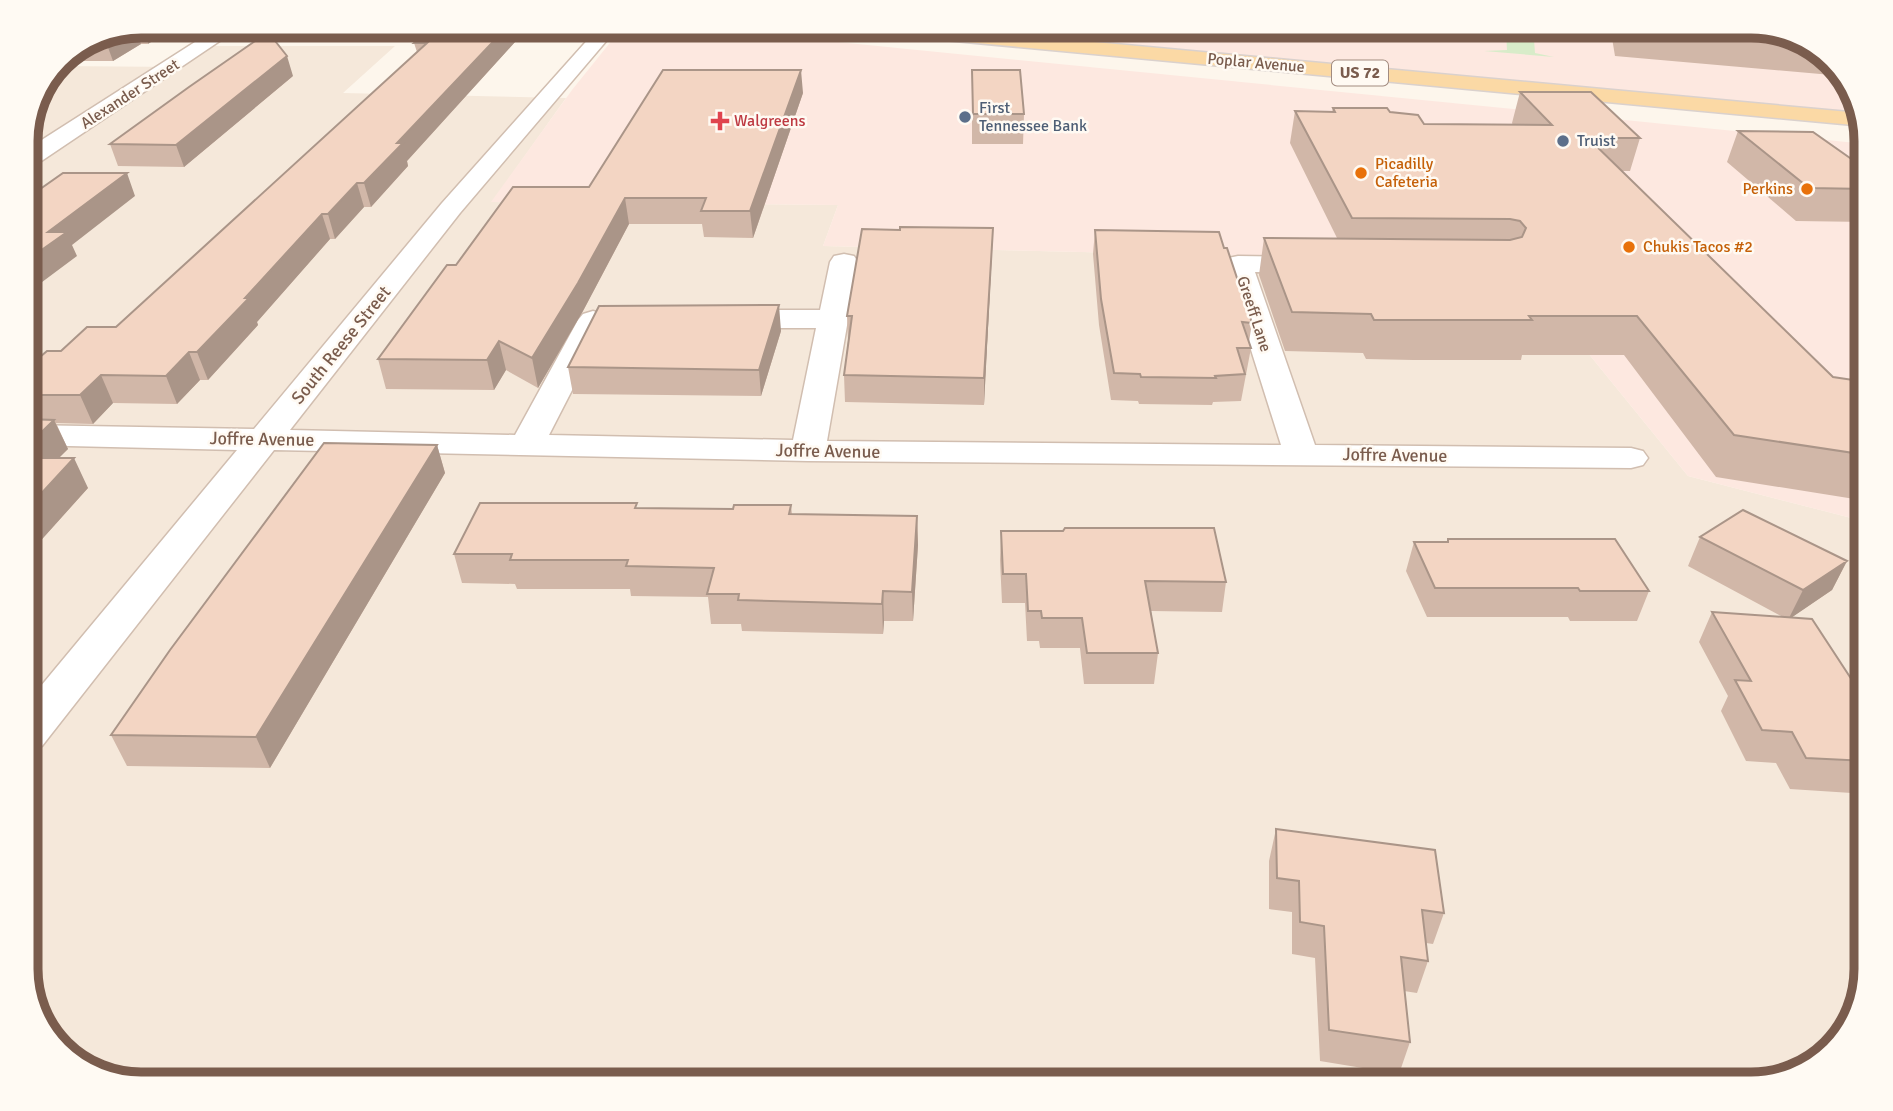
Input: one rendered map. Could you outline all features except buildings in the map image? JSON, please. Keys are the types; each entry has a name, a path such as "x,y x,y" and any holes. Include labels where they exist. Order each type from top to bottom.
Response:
{"main road":[{"name":"Poplar Avenue","path":"986,38 1852,119"}],"street":[{"name":"Alexander Street","path":"39,153 215,38"},
{"name":"South Reese Street","path":"39,719 451,208 600,38"},
{"path":"808,451 844,262"},
{"name":"Greeff Lane","path":"1301,454 1238,264 1335,265"},
{"path":"699,320 833,319"},
{"path":"527,445 592,320 619,320"},
{"name":"Joffre Avenue","path":"39,435 808,451 1630,458"}],"shaded area":[{"path":"614,38 796,38 1854,143 1854,519 1688,476 1514,262 823,246 838,205 491,202 572,90"},
{"path":"1000,38 1765,39 1803,52 1824,69 1844,96 1852,119"},
{"path":"213,46 395,46 343,93 566,98 492,202 838,205 823,246 1514,262 1688,476 1854,519 1854,983 1841,1021 1824,1042 1803,1059 1765,1072 128,1072 90,1059 56,1027 44,1002 39,976 39,135 46,102 56,84 72,66 178,67"}],"green space":[{"path":"1506,38 1534,38 1535,53 1554,57 1484,51 1507,50"}],"place":[{"name":"First Tennessee Bank","path":"965,117"},
{"name":"Walgreens","path":"720,121"},
{"name":"Truist","path":"1563,141"},
{"name":"Picadilly Cafeteria","path":"1361,173"},
{"name":"Perkins","path":"1807,189"},
{"name":"Chukis Tacos #2","path":"1629,247"}]}
